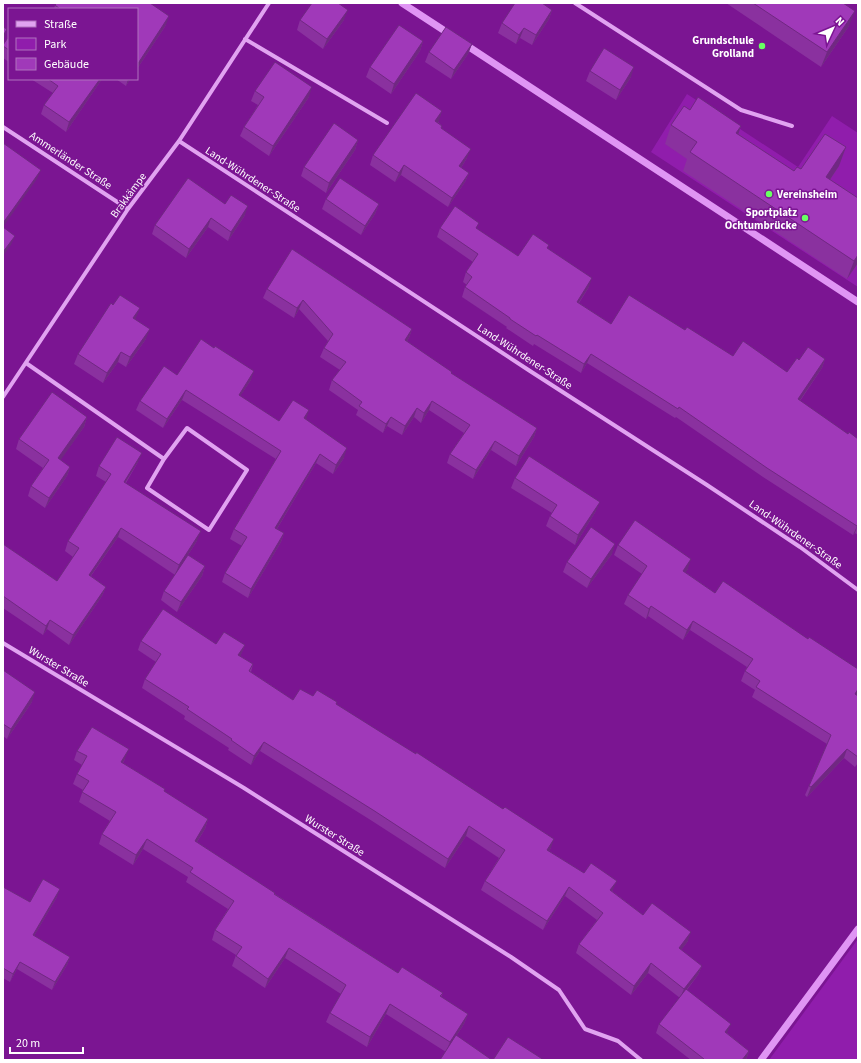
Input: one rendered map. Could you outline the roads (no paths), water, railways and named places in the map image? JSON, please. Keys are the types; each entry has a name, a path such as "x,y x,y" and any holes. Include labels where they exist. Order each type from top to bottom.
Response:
{"street":[{"name":"Brakkämpe","path":"3,397 128,209 179,141 269,3"},
{"path":"575,3 741,110 792,126"},
{"path":"245,39 387,123"},
{"name":"Ammerländer Straße","path":"3,127 128,209"},
{"name":"Land-Wührdener-Straße","path":"179,141 714,489 800,547 858,590"},
{"path":"26,363 164,459"},
{"path":"187,428 247,470 208,530 147,488 164,459 187,428"},
{"name":"Wurster Straße","path":"3,643 244,788 511,957 559,990 585,1030 618,1042 641,1060"}],"waterway":[{"path":"402,3 451,35"},
{"path":"463,43 858,302"},
{"path":"761,1060 858,929"}],"place":[{"name":"Grundschule Grolland","path":"762,46"},
{"name":"Vereinsheim","path":"769,194"},
{"name":"Sportplatz Ochtumbrücke","path":"805,218"}]}
